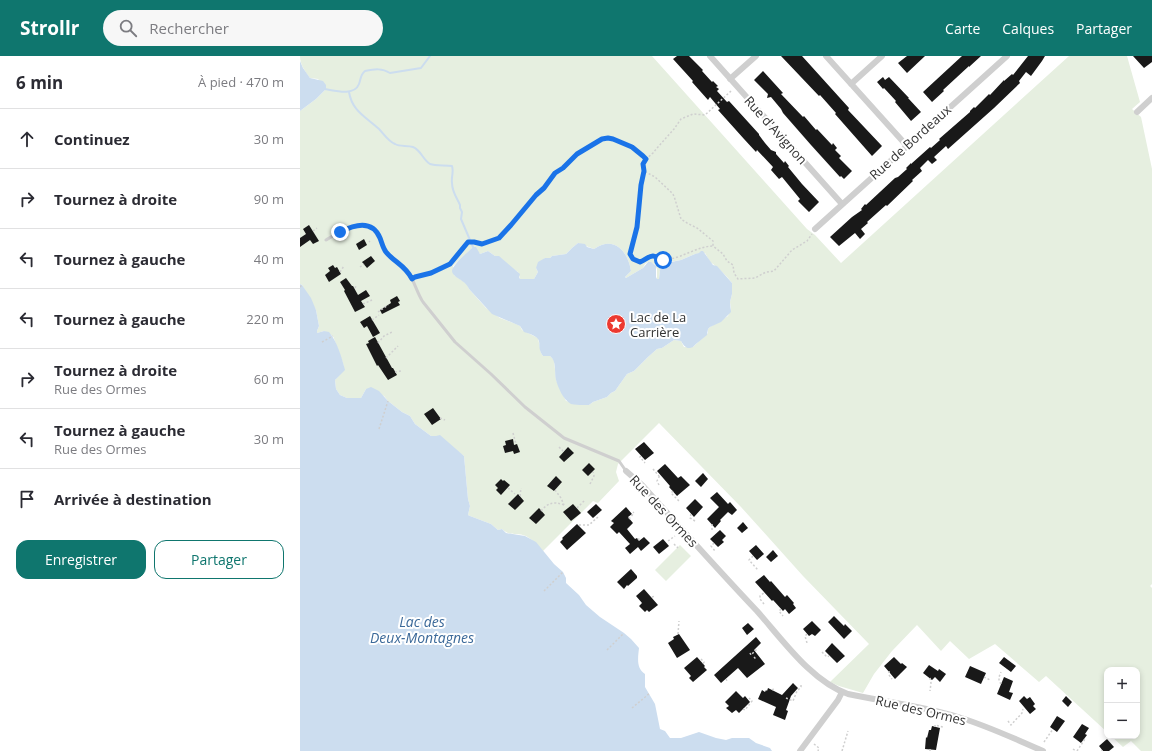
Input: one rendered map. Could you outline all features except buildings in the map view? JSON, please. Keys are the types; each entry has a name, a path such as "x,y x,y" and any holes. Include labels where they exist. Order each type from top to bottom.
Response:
{"street":[{"name":"Rue d'Avignon","path":"710,56 842,204"},
{"path":"730,78 756,56"},
{"path":"826,56 907,146"},
{"path":"851,84 882,56"},
{"name":"Rue de Bordeaux","path":"815,229 1007,56"},
{"path":"1138,112 1152,98"},
{"name":"Rue des Ormes","path":"626,471 642,485 797,657 830,686 854,696 958,717 1000,732 1043,751"},
{"path":"800,751 842,692"}],"lane":[{"name":"Rue des Ormes","path":"326,240 354,226 370,227 378,233 386,252 404,267 412,279 423,302 455,342 497,379 523,405 564,438 619,461 626,471"}],"path":[{"path":"713,246 705,247 676,258 665,260 655,256 650,256 640,262 633,259 630,254 637,227 641,185 644,171 643,164 646,159 674,129 681,119 693,114 705,114 733,90"},
{"path":"412,279 431,273 450,264 468,242 482,244 499,238 536,195 544,188 555,173 563,168 577,154 602,139 613,139 632,147 646,159"},
{"path":"644,171 655,177 674,196 681,219 687,224 697,228 711,239 713,246 723,254 727,261 733,265 734,273 738,279 755,278 766,272 776,270 792,250 807,240 815,229"},
{"path":"313,231 316,228"},
{"path":"360,267 364,264"},
{"path":"340,272 344,266"},
{"path":"363,304 372,300"},
{"path":"378,312 388,305"},
{"path":"372,320 380,315"},
{"path":"378,343 384,336 392,332"},
{"path":"322,342 333,336"},
{"path":"386,358 398,346"},
{"path":"395,372 401,371"},
{"path":"379,429 388,401"},
{"path":"440,418 445,420"},
{"path":"513,433 516,444"},
{"path":"560,447 564,452"},
{"path":"641,456 640,457 646,463"},
{"path":"653,469 660,476 657,481 659,485"},
{"path":"590,484 594,476 593,472"},
{"path":"508,488 515,494"},
{"path":"520,496 521,488"},
{"path":"541,511 551,502 564,505 555,490"},
{"path":"673,491 671,493 679,501"},
{"path":"577,508 585,500"},
{"path":"629,519 634,513 633,512"},
{"path":"691,514 690,518 694,521"},
{"path":"579,525 589,524 598,517"},
{"path":"712,524 712,530"},
{"path":"668,541 675,536"},
{"path":"714,543 711,546 715,551"},
{"path":"674,544 678,548"},
{"path":"753,556 749,560 758,570"},
{"path":"544,591 563,572"},
{"path":"764,604 760,599 760,596 765,592"},
{"path":"781,609 779,611 783,616"},
{"path":"678,634 679,621"},
{"path":"607,650 624,633"},
{"path":"807,634 805,636 807,643"},
{"path":"750,653 751,655 758,648"},
{"path":"822,652 828,657 829,656"},
{"path":"701,659 704,662 703,664"},
{"path":"890,671 889,674 892,679"},
{"path":"1001,672 999,681 1001,684"},
{"path":"984,677 990,680"},
{"path":"930,678 930,691"},
{"path":"786,698 793,701 801,684"},
{"path":"632,708 650,693"},
{"path":"743,709 745,710 752,701 748,697"},
{"path":"1008,721 1011,725 1022,713 1023,709"},
{"path":"935,727 935,725 943,727"},
{"path":"1044,742 1053,729"},
{"path":"842,751 848,731"},
{"path":"808,739 819,748 818,751"},
{"path":"1073,749 1077,751 1085,739"}],"green space":[{"path":"300,56 652,56 807,229 815,235 841,263 1069,56 1127,56 1140,102 1132,109 1141,117 1152,169 1152,584 1150,586 1152,588 1152,751 1141,751 1131,741 1123,747 1114,739 1140,739 1140,667 1104,667 1104,729 1046,676 1039,682 995,644 969,659 950,641 941,651 917,625 892,651 874,674 863,693 830,682 869,644 803,576 741,507 659,423 618,464 616,472 619,481 598,503 593,501 543,551 526,536 511,534 502,529 498,530 491,524 468,515 470,506 464,456 436,436 431,436 415,424 410,416 402,412 384,396 366,389 361,398 347,398 340,395 336,389 335,380 344,370 343,363 333,336 324,331 317,333 319,326 316,310 300,284 300,111 326,89 318,79 310,78 301,62","holes":["578,243 594,249 601,245 608,244 619,247 627,257 631,271 625,277 626,278 643,268 648,262 654,264 657,269 657,279 659,279 660,270 663,263 681,260 695,254 705,253 710,262 732,283 730,302 731,308 728,316 710,327 708,329 708,333 693,347 684,347 681,341 674,340 662,348 657,349 634,371 627,374 615,391 607,397 589,405 584,405 566,401 556,380 554,360 550,356 543,356 538,338 522,330 520,326 500,318 486,308 469,289 467,284 454,275 453,266 473,247 480,254 488,251 502,259 518,272 520,279 534,279 538,272 536,268 545,258 566,254"]},
{"path":"680,545 691,556 666,581 655,570"}],"water":[{"path":"300,61 310,78 323,81 326,85 326,89 300,111"},
{"name":"Lac de La Carrière","path":"578,243 585,244 587,247 594,249 601,245 608,244 619,247 627,257 631,271 625,277 626,278 643,268 648,262 651,262 656,266 656,277 659,279 660,270 663,263 681,260 703,251 713,265 717,266 732,283 730,302 731,312 721,322 710,327 707,335 691,348 687,348 681,341 674,340 662,348 657,349 634,371 627,374 615,391 607,397 589,405 571,404 563,396 558,386 554,361 550,356 543,356 538,339 524,332 520,326 492,314 463,281 454,275 452,271 461,258 473,247 476,247 480,254 488,251 495,256 499,256 520,274 520,279 534,279 538,272 536,268 538,262 552,256 566,254"},
{"name":"Lac des Deux-Montagnes","path":"300,284 311,298 316,310 319,326 317,333 324,331 329,332 339,350 345,370 335,380 336,389 340,395 347,398 361,398 366,389 371,387 379,391 388,401 402,412 410,416 415,424 431,436 440,435 464,456 470,506 468,515 491,524 498,530 502,529 506,533 525,536 536,542 554,564 563,572 566,578 566,583 579,595 586,605 631,639 639,648 639,666 645,674 645,687 655,704 660,729 665,731 670,738 681,738 699,732 726,740 732,738 749,738 756,743 770,748 772,751 300,751"}],"waterway":[{"path":"324,89 348,92 356,88 365,71 378,69 390,73 421,68 430,56"},
{"path":"349,92 356,109 390,141 397,145 416,148 430,164 452,166 453,189 462,212 461,219 473,247"}],"place":[{"name":"Lac de La Carrière","path":"616,324"}],"route":[{"path":"340,232 359,225 373,228 378,233 386,252 404,267 412,279 431,273 450,264 468,242 482,244 499,238 522,213 538,192 547,185 555,173 563,168 577,154 602,139 608,138 620,141 632,147 646,159 643,164 644,171 641,185 639,220 630,254 633,259 640,262 650,256 657,256 663,260"}]}
